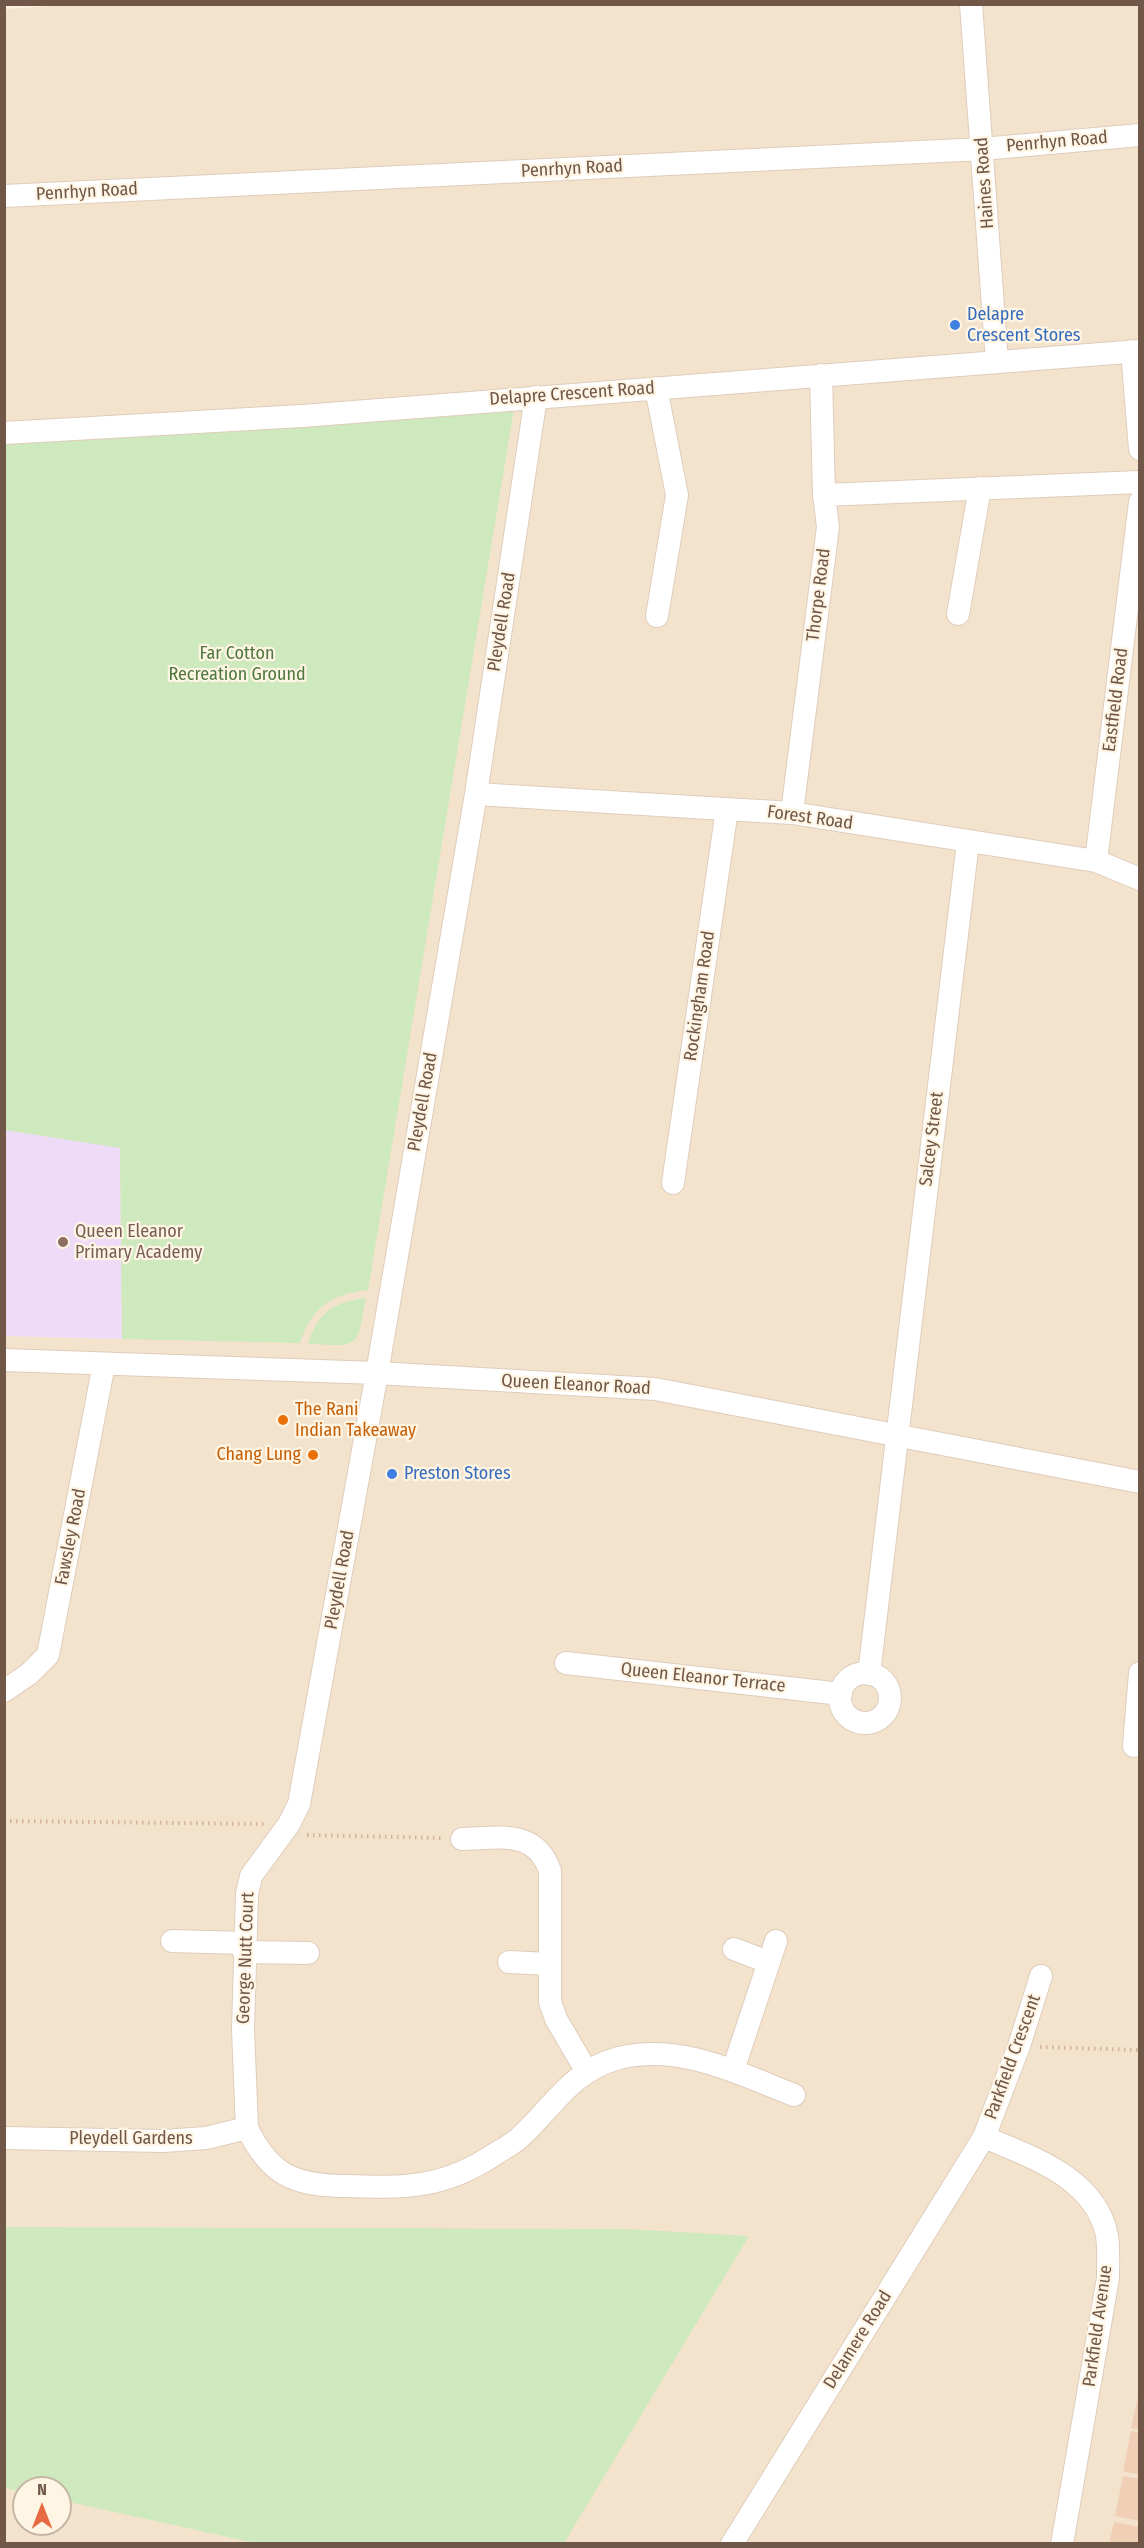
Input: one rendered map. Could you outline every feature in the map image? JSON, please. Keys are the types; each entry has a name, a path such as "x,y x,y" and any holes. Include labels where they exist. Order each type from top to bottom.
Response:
{"street":[{"name":"Haines Road","path":"971,4 997,362"},
{"name":"Penrhyn Road","path":"4,196 982,149 1140,135"},
{"name":"Delapre Crescent Road","path":"4,433 302,416 1136,351"},
{"path":"1136,351 1140,449"},
{"name":"Thorpe Road","path":"792,813 828,527 824,495 821,375"},
{"path":"656,388 677,495 657,616"},
{"name":"Pleydell Road","path":"299,1804 377,1373 476,794 536,397"},
{"path":"824,495 1140,482"},
{"path":"958,614 981,488"},
{"name":"Eastfield Road","path":"1096,861 1140,502"},
{"name":"Forest Road","path":"476,794 792,813 1096,861 1140,879"},
{"name":"Rockingham Road","path":"673,1183 727,809"},
{"name":"Salcey Street","path":"896,1435 968,842"},
{"name":"Queen Eleanor Road","path":"4,1360 377,1373 655,1389 1140,1482"},
{"name":"Fawsley Road","path":"4,1691 29,1674 48,1655 104,1364"},
{"path":"869,1674 896,1435"},
{"name":"Queen Eleanor Terrace","path":"566,1664 841,1694"},
{"path":"1134,1746 1140,1673"},
{"path":"869,1674 879,1677 889,1691 890,1700 882,1716 867,1723 851,1718 841,1704 841,1694 847,1680 854,1676 869,1674"},
{"name":"George Nutt Court","path":"247,2128 243,2030 247,1894 251,1875 289,1824 299,1804"},
{"path":"462,1839 503,1838 528,1841 545,1856 550,1872 550,2002 556,2019 587,2072"},
{"path":"172,1941 308,1953"},
{"path":"733,2070 776,1941"},
{"path":"734,1950 768,1962"},
{"path":"509,1962 549,1964"},
{"name":"Parkfield Crescent","path":"984,2137 1019,2046 1041,1976"},
{"path":"247,2128 258,2151 273,2168 292,2180 313,2185 399,2188 427,2184 455,2176 517,2140 567,2086 587,2072 619,2058 651,2054 678,2055 733,2070 794,2094"},
{"name":"Pleydell Gardens","path":"4,2138 163,2141 206,2138 247,2128"},
{"name":"Delamere Road","path":"732,2544 984,2137"},
{"name":"Parkfield Avenue","path":"984,2137 1048,2164 1093,2201 1107,2236 1108,2278 1062,2544"}],"path":[{"path":"4,1821 289,1824 309,1836 462,1839"},
{"path":"1019,2046 1140,2050"}],"shaded area":[{"path":"81,4 1139,5 1139,2543 5,2544 5,9"},
{"name":"Queen Eleanor Primary Academy","path":"4,1130 120,1147 122,1339 5,1336"}],"green space":[{"name":"Far Cotton Recreation Ground","path":"514,409 368,1290 343,1295 325,1304 310,1320 300,1343 122,1339 120,1148 5,1130 5,445"},
{"path":"366,1298 360,1327 353,1341 338,1345 308,1344 317,1324 329,1310 345,1302"},
{"path":"5,2227 626,2229 749,2236 564,2543 255,2543 72,2503 72,2476 12,2476 12,2489 5,2488"}],"building":[{"path":"1140,2393 1140,2430 1131,2428"},
{"path":"1131,2431 1140,2433 1140,2475 1123,2471"},
{"path":"1123,2476 1140,2479 1140,2521 1115,2516"},
{"path":"1114,2522 1140,2527 1140,2544 1109,2544"}],"place":[{"name":"Delapre Crescent Stores","path":"955,325"},
{"name":"Queen Eleanor Primary Academy","path":"63,1242"},
{"name":"The Rani Indian Takeaway","path":"283,1420"},
{"name":"Chang Lung","path":"313,1455"},
{"name":"Preston Stores","path":"392,1474"}]}
